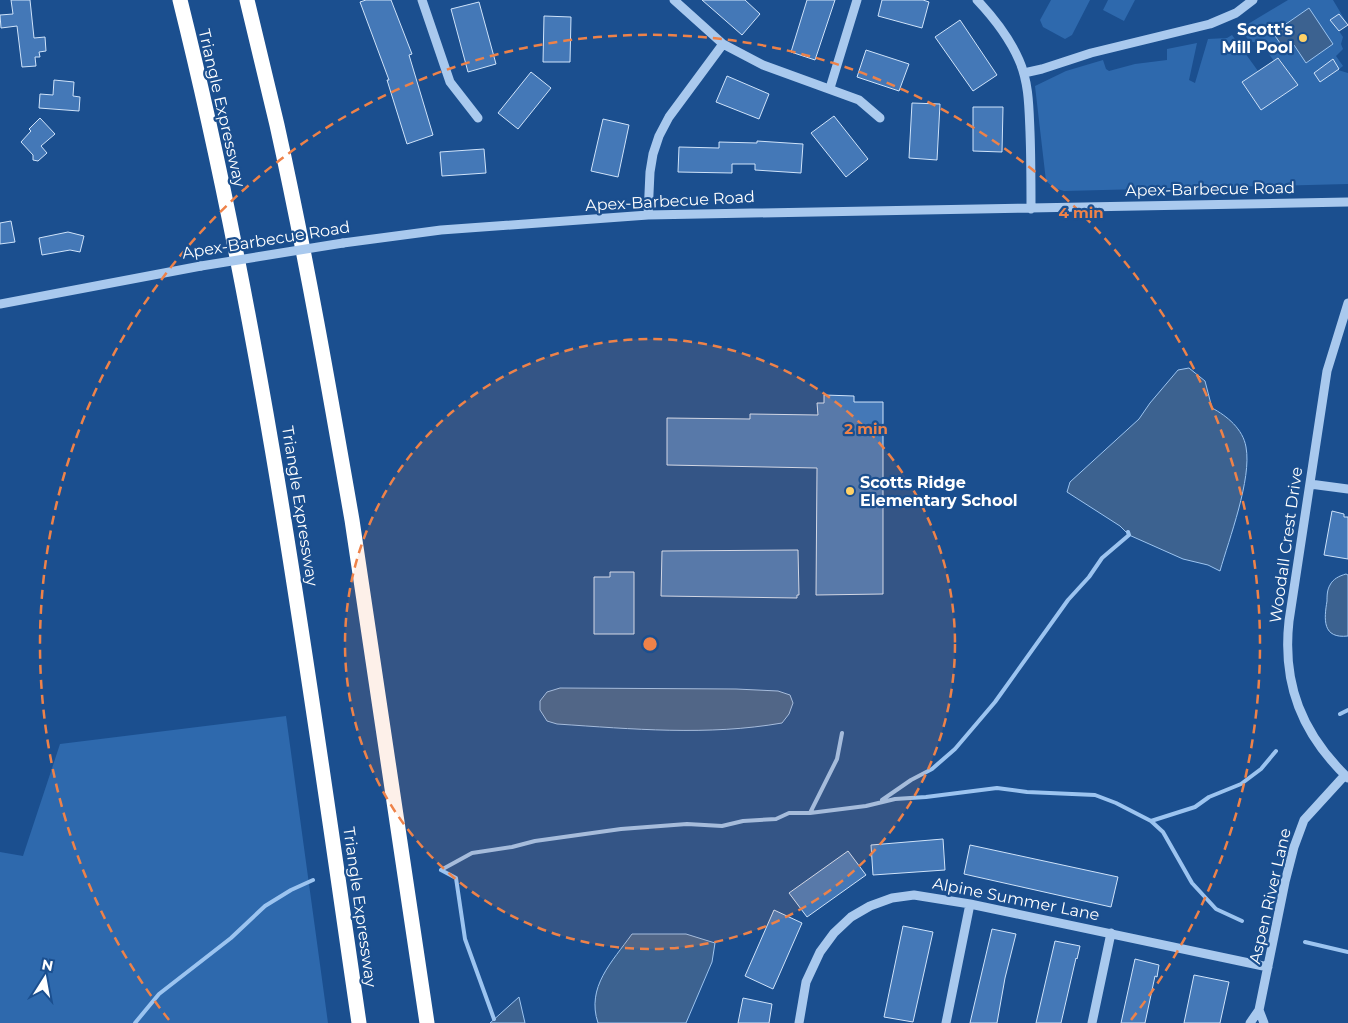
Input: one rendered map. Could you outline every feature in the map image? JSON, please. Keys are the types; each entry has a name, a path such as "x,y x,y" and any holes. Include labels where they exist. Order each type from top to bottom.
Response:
{"highway":[{"name":"Triangle Expressway","path":"180,0 225,200 274,454 300,612 360,1023"},
{"path":"247,0 277,126 343,467 427,1023"}],"street":[{"path":"422,0 450,82 478,118"},
{"path":"674,0 722,44 763,65 859,100 880,118"},
{"path":"830,88 857,0"},
{"path":"977,0 997,21 1024,73 1028,99 1031,209"},
{"path":"1024,73 1091,53 1210,24 1236,13 1253,0"},
{"path":"648,215 650,172 659,136 669,117 722,44"},
{"name":"Apex-Barbecue Road","path":"0,304 201,266 343,243 442,230 648,215 1348,202"},
{"name":"Woodall Crest Drive","path":"1346,776 1324,753 1310,732 1296,700 1289,669 1288,631 1327,372 1344,328 1348,304"},
{"path":"1310,484 1348,489"},
{"name":"Aspen River Lane","path":"1250,1023 1259,1010 1290,865 1304,820 1346,776"},
{"name":"Alpine Summer Lane","path":"799,1023 806,982 820,952 834,933 851,917 870,906 892,898 914,895 970,904 1268,967"},
{"path":"946,1023 970,904"},
{"path":"1092,1023 1111,933"},
{"path":"1259,1010 1264,1023"}],"shaded area":[{"path":"1051,0 1090,0 1072,35 1065,39 1043,27 1040,20"},
{"path":"1108,0 1135,0 1124,21 1103,10"},
{"path":"1288,0 1333,0 1348,25 1339,31 1343,37 1341,44 1343,49 1336,56 1343,66 1338,70 1348,73 1348,184 1064,191 1054,188 1046,181 1035,86 1066,71 1103,60 1106,69 1109,71 1135,64 1167,60 1167,49 1197,43 1189,80 1195,83 1208,39 1227,38 1232,35 1258,71 1242,83 1261,110 1298,85 1279,58 1274,61 1260,42 1249,40 1245,32 1248,24"},
{"name":"Scott's Mill Pool","path":"1309,8 1333,44 1306,63 1294,45 1285,50 1273,33"},
{"path":"1189,368 1205,381 1212,408 1234,424 1242,434 1246,447 1246,475 1243,492 1220,571 1208,565 1183,559 1129,535 1120,526 1067,492 1070,482 1139,419 1178,370"},
{"path":"1346,574 1348,575 1348,636 1340,636 1329,631 1325,621 1325,614 1329,587 1333,581"},
{"path":"560,688 778,691 790,695 793,703 789,714 782,723 754,727 698,730 613,728 557,724 547,721 540,710 540,701 547,692"},
{"path":"286,716 328,1023 0,1023 0,852 23,856 60,744"},
{"path":"632,934 686,934 715,943 712,962 686,1023 598,1023 595,998 598,986 609,965"},
{"path":"519,997 525,1023 490,1023"}],"building":[{"path":"11,0 30,0 34,38 45,37 46,51 39,52 40,57 35,57 36,66 22,67 17,26 1,28 0,15 13,14"},
{"path":"366,0 391,0 412,54 409,55 433,135 407,144 387,80 389,80 360,2"},
{"path":"702,0 745,0 760,14 742,35"},
{"path":"807,0 835,0 815,60 791,52"},
{"path":"882,0 923,0 929,2 922,28 878,16"},
{"path":"479,2 496,64 468,72 451,9"},
{"path":"1339,14 1348,25 1339,31 1330,20"},
{"path":"544,16 571,17 570,62 543,62"},
{"path":"960,20 997,75 973,91 935,37"},
{"path":"866,50 909,64 899,91 857,77"},
{"path":"1278,58 1298,85 1261,110 1242,82"},
{"path":"1333,59 1339,69 1320,82 1314,73"},
{"path":"531,72 551,88 518,129 498,113"},
{"path":"727,76 769,94 759,119 716,102"},
{"path":"54,80 74,82 73,96 80,97 79,111 39,108 40,94 53,95"},
{"path":"912,103 940,104 937,160 909,158"},
{"path":"973,107 1003,107 1002,152 973,151"},
{"path":"834,116 868,159 846,177 811,133"},
{"path":"40,118 55,134 41,146 47,153 38,161 33,160 33,155 21,142 31,131 29,129"},
{"path":"603,119 629,125 618,177 591,171"},
{"path":"757,141 803,144 801,173 755,170 755,164 732,164 732,173 678,172 679,147 719,148 719,142 757,143"},
{"path":"484,149 486,173 442,176 440,152"},
{"path":"11,221 15,242 0,244 0,223"},
{"path":"68,232 84,236 80,252 70,250 42,255 39,238"},
{"name":"Scotts Ridge Elementary School","path":"824,395 854,396 854,402 883,402 883,594 816,595 817,468 667,465 667,418 750,419 750,414 818,415 817,403 824,403"},
{"path":"1332,511 1348,517 1348,559 1324,555"},
{"path":"798,550 799,595 797,595 797,598 661,596 662,551"},
{"path":"610,572 634,572 634,634 594,634 594,577 610,577"},
{"path":"943,839 945,870 873,875 871,845"},
{"path":"970,845 1118,877 1111,907 964,874"},
{"path":"848,851 866,875 807,917 789,893"},
{"path":"774,910 802,923 773,989 745,976"},
{"path":"903,926 933,932 913,1022 884,1017"},
{"path":"992,929 1016,934 1005,978 997,1023 970,1023"},
{"path":"1055,941 1080,946 1077,959 1061,1023 1036,1023"},
{"path":"1135,959 1159,965 1157,977 1155,976 1145,1023 1121,1023"},
{"path":"1194,975 1229,982 1220,1023 1184,1023"},
{"path":"743,998 772,1004 769,1023 738,1023"}],"waterway":[{"path":"882,800 911,780 932,769 955,749 995,702 1068,600 1089,577 1102,558 1129,535 1128,532"},
{"path":"1340,714 1348,710"},
{"path":"810,813 837,759 842,733"},
{"path":"1151,821 1195,807 1209,797 1241,784 1261,769 1276,751"},
{"path":"441,870 472,853 512,847 535,841 621,829 687,824 722,826 743,821 776,819 789,813 810,813 866,806 895,799 997,788 1027,792 1095,795 1116,803 1151,821 1163,832 1192,883 1216,909 1242,921"},
{"path":"441,870 456,878 465,939 494,1019"},
{"path":"135,1023 159,994 231,938 265,906 291,890 313,880"},
{"path":"1305,942 1348,952"}],"place":[{"name":"Scott's Mill Pool","path":"1303,38"},
{"name":"Scotts Ridge Elementary School","path":"850,491"}]}
